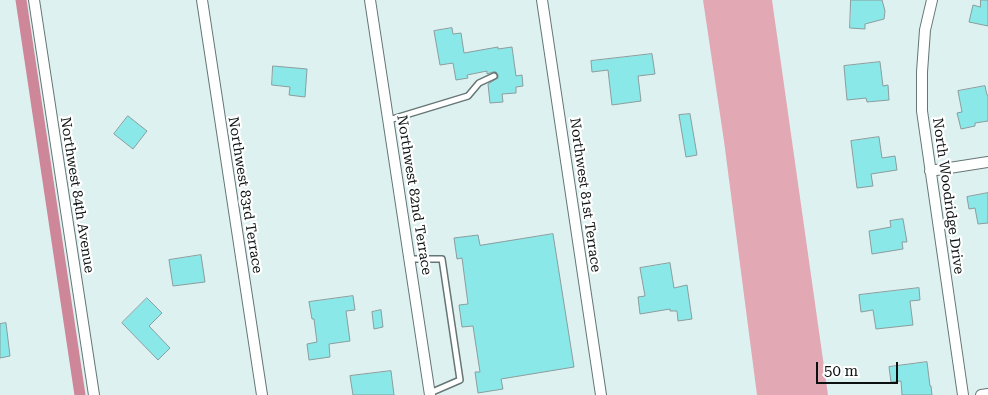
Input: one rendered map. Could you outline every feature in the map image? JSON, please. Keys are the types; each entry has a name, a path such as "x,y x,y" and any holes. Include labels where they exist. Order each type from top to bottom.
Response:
{"street":[{"name":"Northwest 84th Avenue","path":"34,0 94,395"},
{"name":"Northwest 83rd Terrace","path":"202,0 262,395"},
{"name":"Northwest 82nd Terrace","path":"370,0 430,394"},
{"name":"Northwest 81st Terrace","path":"542,0 601,395"},
{"name":"North Woodridge Drive","path":"932,0 925,30 922,111 963,395"},
{"path":"930,171 988,162"},
{"path":"981,395 988,394"}],"lane":[{"path":"388,120 468,96 479,84 494,76"},
{"path":"409,259 442,259 460,380 430,394"}],"shaded area":[{"path":"703,0 772,0 828,395 757,395 724,141"}],"building":[{"path":"851,0 882,0 885,11 884,19 865,24 865,29 850,28"},
{"path":"981,0 988,0 988,26 969,22 973,5 980,7"},
{"path":"452,28 453,34 461,33 464,53 498,47 498,49 512,47 516,76 522,75 523,86 516,87 516,93 502,94 503,102 490,103 488,84 498,78 496,72 487,74 487,71 467,75 468,78 456,80 453,63 440,65 434,31"},
{"path":"652,54 655,74 638,76 641,101 612,105 608,70 592,72 591,61"},
{"path":"880,62 883,86 888,85 889,100 867,102 866,98 847,100 844,66"},
{"path":"273,66 307,69 305,97 289,95 290,87 272,85"},
{"path":"985,86 988,95 988,121 975,123 975,126 961,129 957,113 962,112 958,91"},
{"path":"690,114 697,155 686,157 679,115"},
{"path":"128,116 147,131 133,149 114,134"},
{"path":"879,137 882,158 895,156 897,170 871,174 873,186 857,188 851,141"},
{"path":"988,193 988,223 978,224 975,208 969,209 967,197"},
{"path":"903,219 907,242 902,242 903,249 872,254 869,231 891,227 890,221"},
{"path":"553,234 574,367 501,379 503,389 478,393 475,372 480,372 473,326 462,327 459,305 468,304 462,258 457,259 454,238 478,235 480,245"},
{"path":"201,255 205,282 173,286 169,260"},
{"path":"670,263 674,288 687,285 692,319 678,321 677,311 670,311 670,309 640,314 638,297 645,296 640,268"},
{"path":"919,288 920,300 910,301 913,325 876,329 873,310 861,312 859,295"},
{"path":"353,296 355,310 346,311 350,341 329,344 330,357 309,360 307,344 317,342 314,319 312,319 309,302"},
{"path":"147,298 162,313 149,326 170,348 158,360 122,323"},
{"path":"381,310 383,327 374,329 372,312"},
{"path":"6,323 10,356 0,358 0,324"},
{"path":"927,362 932,395 902,395 901,381 891,382 889,367"},
{"path":"391,371 394,395 353,395 350,376"}],"waterway":[{"path":"21,0 80,395"}]}
